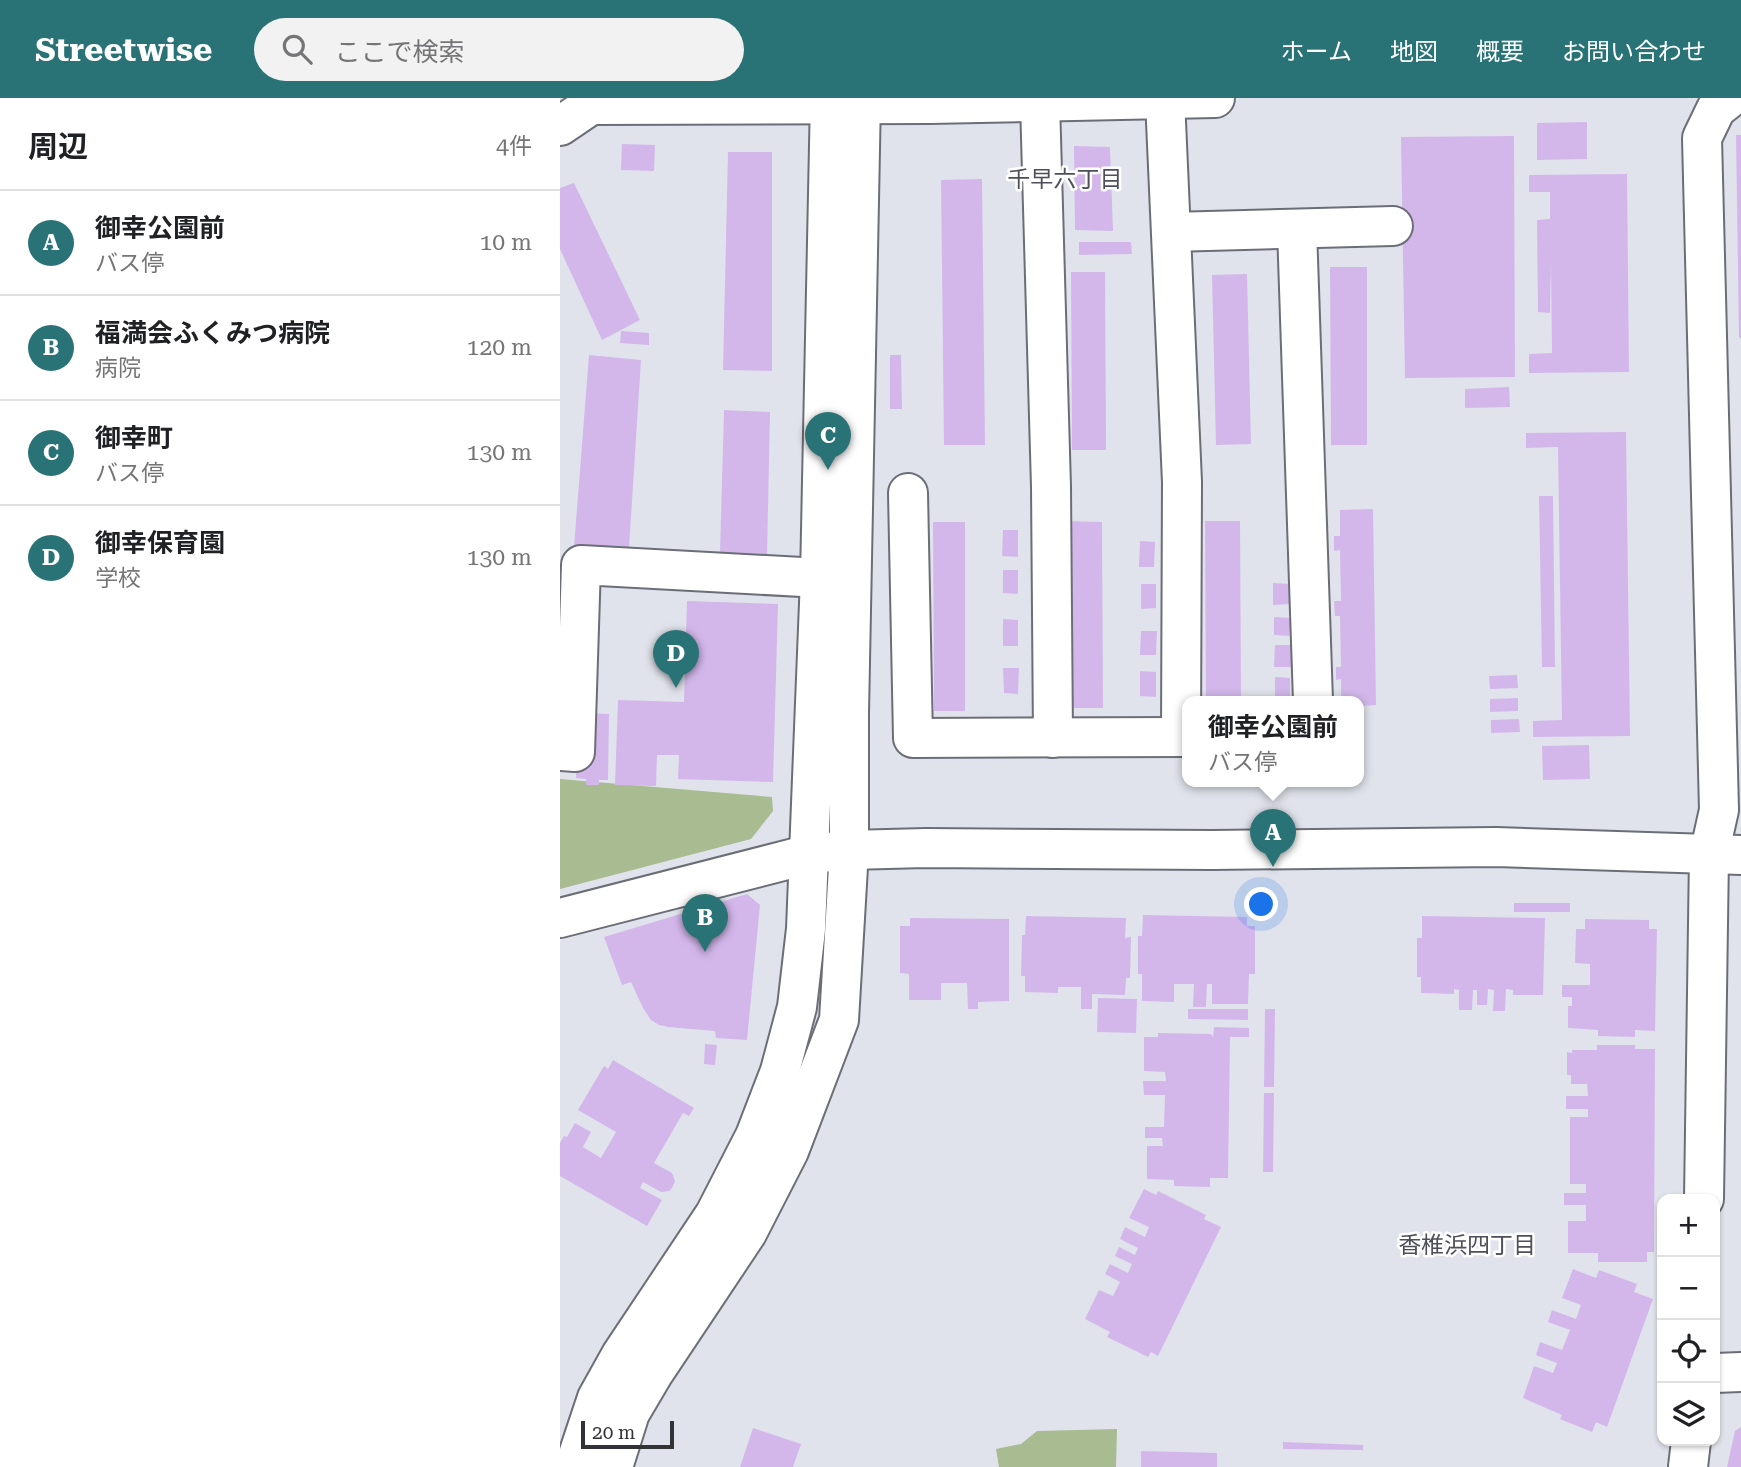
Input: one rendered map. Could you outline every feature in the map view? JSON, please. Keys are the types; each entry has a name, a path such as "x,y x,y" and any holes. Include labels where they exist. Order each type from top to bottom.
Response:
{"street":[{"path":"560,126 590,102 1040,102 1215,98"},
{"path":"1704,1194 1725,855 1719,810 1727,554 1702,138 1716,109 1730,98"},
{"path":"1165,99 1182,482 1184,696"},
{"path":"574,1467 597,1398 651,1309 715,1214 755,1136 780,1071 797,1007 806,929 820,578 846,101"},
{"path":"612,1467 630,1413 747,1233 789,1151 839,1020 849,850 846,101"},
{"path":"1040,102 1051,487 1053,738"},
{"path":"1171,232 1393,226"},
{"path":"1297,229 1313,696"},
{"path":"908,493 913,738 1182,737"},
{"path":"560,751 575,752 581,565 820,578"},
{"path":"560,918 810,854 849,850 1496,847 1725,855"},
{"path":"1720,1373 1741,1372"},
{"path":"1688,1467 1690,1446"}],"green space":[{"path":"560,779 772,797 773,811 751,839 560,889"},
{"path":"1117,1429 1116,1467 999,1467 996,1449 1021,1444 1037,1431"}],"building":[{"path":"1587,122 1587,159 1537,160 1537,123"},
{"path":"1736,135 1741,135 1741,338 1739,338"},
{"path":"1514,136 1515,377 1405,378 1401,137"},
{"path":"622,144 655,145 654,171 621,170"},
{"path":"1074,146 1110,147 1113,231 1075,230"},
{"path":"728,152 772,152 772,371 723,370"},
{"path":"1627,174 1629,372 1529,373 1529,354 1552,353 1551,262 1550,313 1538,312 1537,220 1550,219 1550,192 1529,192 1529,175"},
{"path":"982,179 985,445 944,445 941,180"},
{"path":"574,183 640,320 602,340 560,249 560,188"},
{"path":"1079,242 1131,242 1132,254 1079,255"},
{"path":"1330,267 1367,267 1367,445 1331,445"},
{"path":"1071,272 1105,272 1106,450 1072,450"},
{"path":"1247,274 1251,444 1216,445 1212,275"},
{"path":"621,331 649,333 649,345 620,343"},
{"path":"589,355 641,360 629,548 574,547"},
{"path":"890,355 901,355 902,409 890,409"},
{"path":"1509,387 1510,407 1465,408 1465,389"},
{"path":"724,410 770,412 767,556 720,553"},
{"path":"1626,432 1630,736 1533,737 1533,721 1562,720 1558,447 1526,448 1526,433"},
{"path":"1539,496 1553,496 1555,667 1542,667"},
{"path":"1373,509 1376,705 1364,706 1364,696 1341,696 1341,679 1336,680 1336,667 1341,667 1340,616 1335,616 1334,601 1341,601 1340,550 1334,551 1334,536 1340,536 1340,510"},
{"path":"1066,521 1102,522 1103,708 1067,708"},
{"path":"1205,521 1240,521 1241,696 1206,696"},
{"path":"933,522 965,522 965,711 934,711"},
{"path":"1003,530 1018,530 1018,557 1002,556"},
{"path":"1140,541 1155,542 1154,567 1139,567"},
{"path":"1003,570 1018,570 1018,594 1003,593"},
{"path":"1273,583 1291,584 1290,604 1273,605"},
{"path":"1141,584 1156,584 1156,608 1141,609"},
{"path":"687,601 778,604 773,782 678,779 679,755 657,755 656,786 615,785 618,700 684,702"},
{"path":"1274,617 1291,618 1289,636 1274,635"},
{"path":"1003,619 1018,620 1018,646 1003,646"},
{"path":"1141,631 1157,631 1156,655 1140,655"},
{"path":"1275,645 1294,645 1294,667 1274,667"},
{"path":"1003,668 1019,668 1018,694 1004,693"},
{"path":"1140,671 1156,672 1156,697 1140,696"},
{"path":"1517,675 1518,688 1490,689 1489,676"},
{"path":"1275,677 1290,678 1290,696 1275,696"},
{"path":"1518,698 1518,711 1490,712 1490,699"},
{"path":"577,713 609,714 608,780 599,780 599,785 586,785 586,779 576,778"},
{"path":"1519,719 1520,732 1491,733 1491,720"},
{"path":"1589,745 1590,779 1543,780 1542,746"},
{"path":"747,894 760,905 747,1040 716,1038 715,1031 668,1027 651,1020 631,982 622,985 604,937"},
{"path":"1514,903 1570,903 1570,912 1514,912"},
{"path":"1143,915 1247,917 1247,926 1255,926 1255,974 1249,974 1248,1004 1212,1004 1212,984 1207,984 1206,1007 1193,1007 1194,984 1174,984 1174,1002 1142,1001 1142,974 1138,974 1138,936 1142,936"},
{"path":"1026,916 1126,918 1125,938 1131,937 1130,978 1126,978 1125,995 1092,994 1092,1009 1081,1009 1081,987 1058,987 1058,993 1025,992 1025,976 1021,976 1022,935 1025,935"},
{"path":"1422,916 1545,918 1543,995 1513,995 1513,990 1506,989 1505,1011 1493,1011 1494,990 1488,989 1487,1005 1477,1005 1477,990 1473,990 1472,1010 1459,1010 1459,990 1454,989 1454,994 1421,993 1421,977 1417,977 1417,938 1422,938"},
{"path":"910,918 1009,919 1009,1001 978,1002 978,1009 968,1009 967,983 941,983 941,1000 909,1000 909,974 900,973 900,926 910,926"},
{"path":"1585,919 1649,920 1649,929 1657,929 1655,1031 1635,1030 1635,1037 1598,1036 1598,1030 1568,1028 1568,1006 1572,1006 1572,997 1562,997 1562,985 1590,985 1590,964 1575,963 1576,929 1585,929"},
{"path":"1098,998 1137,999 1136,1033 1097,1032"},
{"path":"1188,1009 1248,1009 1248,1020 1188,1019"},
{"path":"1265,1009 1275,1009 1274,1087 1264,1087"},
{"path":"1214,1027 1249,1028 1249,1037 1230,1037 1228,1178 1210,1178 1210,1187 1174,1186 1174,1180 1147,1179 1147,1146 1163,1146 1162,1138 1145,1138 1145,1127 1164,1127 1165,1095 1144,1095 1143,1081 1166,1081 1165,1072 1144,1071 1144,1037 1158,1037 1158,1033 1211,1034 1213,1037"},
{"path":"705,1044 717,1045 715,1065 704,1064"},
{"path":"1597,1045 1635,1045 1635,1049 1655,1049 1654,1252 1647,1252 1647,1262 1598,1262 1598,1253 1568,1253 1568,1221 1586,1221 1586,1205 1564,1205 1564,1193 1586,1193 1586,1184 1570,1184 1570,1117 1588,1117 1588,1109 1566,1109 1566,1096 1588,1096 1587,1084 1571,1084 1571,1075 1567,1075 1567,1052 1597,1050"},
{"path":"613,1060 694,1108 689,1116 683,1113 654,1163 672,1173 675,1181 672,1188 661,1192 643,1182 640,1188 662,1200 647,1226 560,1176 560,1143 575,1123 591,1132 583,1147 601,1158 616,1132 578,1110 604,1066 608,1069"},
{"path":"1264,1093 1274,1093 1273,1172 1263,1172"},
{"path":"1144,1189 1156,1195 1158,1191 1206,1215 1204,1219 1221,1227 1158,1356 1151,1352 1148,1357 1107,1337 1110,1332 1085,1319 1099,1290 1113,1296 1120,1282 1105,1274 1110,1264 1128,1273 1132,1264 1115,1256 1119,1247 1135,1255 1138,1248 1120,1239 1125,1227 1145,1237 1149,1227 1129,1218"},
{"path":"1573,1269 1596,1278 1599,1270 1637,1284 1634,1292 1653,1299 1607,1427 1596,1422 1592,1432 1560,1419 1562,1415 1523,1398 1534,1366 1553,1373 1557,1363 1536,1355 1540,1342 1562,1350 1570,1330 1548,1322 1552,1310 1576,1319 1581,1305 1562,1298"},
{"path":"1741,1427 1741,1467 1727,1467 1735,1431"},
{"path":"753,1428 801,1444 793,1467 740,1467"},
{"path":"1283,1442 1363,1445 1363,1450 1283,1449"},
{"path":"1141,1451 1217,1453 1217,1467 1141,1467"}],"place":[{"name":"御幸町","path":"828,470"},
{"name":"御幸保育園","path":"676,688"},
{"name":"御幸公園前","path":"1273,867"},
{"name":"福満会ふくみつ病院","path":"705,952"}],"district":[{"name":"千早六丁目","path":"1065,179"},
{"name":"香椎浜四丁目","path":"1467,1245"}]}
